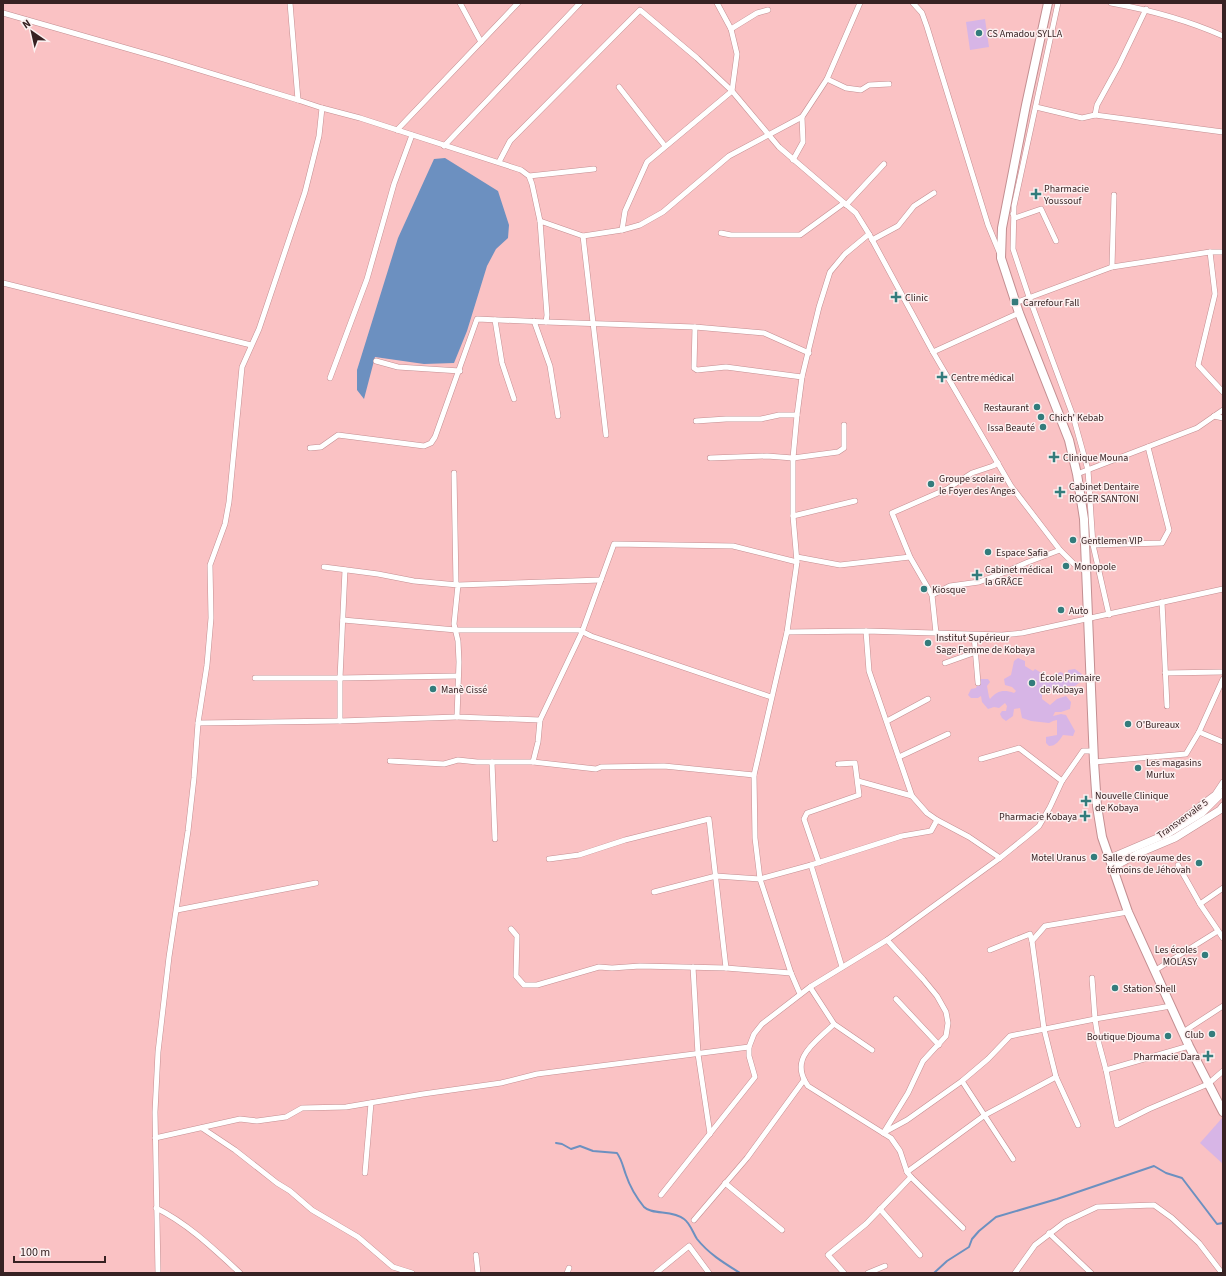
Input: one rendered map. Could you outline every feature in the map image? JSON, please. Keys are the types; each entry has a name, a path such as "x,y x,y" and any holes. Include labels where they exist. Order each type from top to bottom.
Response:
{"main road":[{"path":"1048,3 1026,105 1011,205 1002,228 1002,258 1015,303 1069,440 1077,474 1084,519 1094,762 1097,806 1102,837 1108,858 1128,912 1154,971 1189,1046 1208,1084 1222,1107"},
{"name":"Transvervale 5","path":"1108,858 1169,833 1202,813 1223,792"},
{"name":"Transvervale 5","path":"1112,868 1137,854 1175,838 1220,810 1223,806"}],"street":[{"path":"290,3 298,100"},
{"path":"460,3 481,42"},
{"path":"397,130 518,3"},
{"path":"444,146 580,3"},
{"path":"622,230 625,211 647,162 732,91 737,54 731,29 717,3"},
{"path":"540,221 583,236 622,230 640,225 663,212 729,156 802,117 826,79 860,3"},
{"path":"913,3 922,13 927,27 988,226 1002,258"},
{"path":"1058,3 1036,107 1011,205 1013,214 1013,249 1029,298 1073,416 1088,470 1093,545 1109,614"},
{"path":"1111,3 1146,9 1201,26 1223,36"},
{"path":"1095,115 1097,105 1119,65 1146,9"},
{"path":"499,162 510,141 640,10 697,58 732,91 779,147 856,213 933,352 1011,486 1060,550 1074,564 1087,572"},
{"path":"731,29 757,13 768,10"},
{"path":"3,13 164,59 322,108 360,118 522,170 529,176 532,184 540,221 546,322"},
{"path":"1041,36 1050,38"},
{"path":"826,79 846,88 862,90 869,85 889,84"},
{"path":"619,86 665,146"},
{"path":"1036,107 1082,118 1095,115 1223,131"},
{"path":"158,1273 155,1138 158,1052 169,957 193,793 198,723 210,642 210,565 225,524 228,510 239,383 242,367 250,345 259,329 305,192 319,136 322,108"},
{"path":"793,160 803,142 802,117"},
{"path":"330,378 367,279 394,184 412,135"},
{"path":"721,233 731,235 800,235 845,204 884,164"},
{"path":"529,176 594,169"},
{"path":"872,240 898,226 914,206 934,193"},
{"path":"1112,267 1114,195"},
{"path":"1013,214 1015,218 1041,209 1056,241"},
{"path":"800,994 791,973 760,879 755,838 754,775 787,632 797,560 793,516 793,458 802,377 819,307 830,272 845,254 869,234"},
{"path":"583,236 606,435"},
{"path":"1210,252 1215,294 1198,365 1223,392"},
{"path":"1015,303 1112,267 1210,252 1223,252"},
{"path":"3,283 250,345"},
{"path":"933,352 1019,313"},
{"path":"310,448 321,447 338,435 424,446 431,443 435,437 460,371 475,321 481,318 495,320 695,327 764,333 809,353"},
{"path":"495,320 502,363 514,399"},
{"path":"534,321 550,366 558,416"},
{"path":"695,327 694,368 697,370 726,367 802,377"},
{"path":"376,361 398,367 460,371"},
{"path":"1077,474 1196,428 1223,410"},
{"path":"696,421 761,419 797,415"},
{"path":"1214,416 1223,418"},
{"path":"710,458 767,456 793,458 838,452 844,448 844,425"},
{"path":"1093,545 1162,542 1169,530 1148,447"},
{"path":"936,633 932,595 910,557 892,513 947,489 972,473 998,463"},
{"path":"454,473 457,584 454,624 458,641 457,717"},
{"path":"793,516 855,501"},
{"path":"533,762 538,742 540,720 582,632 614,544 733,546 797,560 840,565 910,557"},
{"path":"932,595 950,586 979,582 1060,550"},
{"path":"324,567 378,574 414,582 457,584 601,580"},
{"path":"340,721 340,678 345,570"},
{"path":"787,632 866,631 974,635 1022,633 1223,588"},
{"path":"1162,602 1167,706"},
{"path":"343,620 456,630 579,630 771,697"},
{"path":"866,631 869,671 912,796 927,814 969,837 1000,858"},
{"path":"974,635 978,683"},
{"path":"945,663 976,652"},
{"path":"1165,673 1223,672"},
{"path":"255,678 458,676"},
{"path":"1094,762 1186,754 1199,732 1223,679"},
{"path":"887,721 928,699"},
{"path":"198,723 340,721 457,717 540,720"},
{"path":"1199,732 1223,742"},
{"path":"899,757 948,734"},
{"path":"981,758 1019,748 1062,781"},
{"path":"661,1195 755,1076 749,1056 749,1047 754,1034 762,1024 810,987 887,940 1000,858 1039,826 1062,781 1083,751 1094,752"},
{"path":"390,761 444,764 458,760 533,762 596,769 601,767 664,766 754,775"},
{"path":"492,762 495,839"},
{"path":"819,863 804,819 807,812 859,795 855,763 838,764"},
{"path":"858,781 912,796"},
{"name":"Transvervale 5","path":"1135,848 1164,832 1196,809 1215,794 1223,782"},
{"path":"549,859 580,855 625,840 710,819 726,968"},
{"path":"654,892 716,876 760,879 811,866 902,836 931,831 936,820"},
{"path":"1178,865 1200,904 1223,938"},
{"path":"811,866 842,967"},
{"path":"177,910 316,883"},
{"path":"1200,904 1223,888"},
{"path":"1032,941 1045,926 1128,912"},
{"path":"511,929 517,936 516,976 524,985 537,985 599,967 612,968 640,966 726,968 791,973"},
{"path":"1154,971 1218,931"},
{"path":"990,950 1030,934 1044,1029 1056,1077 1078,1125"},
{"path":"883,1133 908,1093 923,1061 946,1036 948,1023 946,1012 937,996 887,940"},
{"path":"693,967 698,1054 710,1134"},
{"path":"1092,978 1095,1019 1099,1044 1117,1125 1149,1109 1208,1084 1223,1071"},
{"path":"810,987 834,1024 872,1050"},
{"path":"896,999 939,1044"},
{"path":"883,1133 907,1120 962,1081 988,1060 1010,1036 1171,1006"},
{"path":"1183,1032 1223,1006"},
{"path":"834,1024 804,1054 800,1065 804,1080 808,1086 891,1138 900,1151 907,1172 963,1228"},
{"path":"1106,1070 1189,1046"},
{"path":"155,1138 240,1119 257,1121 286,1118 302,1108 346,1107 501,1083 537,1074 749,1047"},
{"path":"907,1172 985,1115 1056,1077"},
{"path":"694,1220 747,1158 804,1080"},
{"path":"962,1081 1013,1159"},
{"path":"365,1173 371,1103"},
{"path":"202,1128 235,1150 277,1183 290,1191 312,1210 358,1238 393,1266 412,1273"},
{"path":"844,1273 828,1255 866,1224 911,1177"},
{"path":"725,1183 782,1230"},
{"path":"1015,1273 1035,1245 1065,1222 1097,1207 1154,1205 1172,1218 1199,1243 1222,1273"},
{"path":"156,1208 166,1213 211,1246 240,1273"},
{"path":"880,1209 920,1255"},
{"path":"1049,1233 1091,1273"},
{"path":"656,1273 689,1246 709,1273"},
{"path":"476,1255 478,1273"},
{"path":"868,1273 885,1266"}],"shaded area":[{"path":"985,19 989,47 970,50 966,22"},
{"path":"1018,658 1025,661 1025,666 1033,671 1035,669 1043,674 1048,680 1060,672 1063,673 1064,681 1067,681 1068,670 1075,669 1083,675 1084,679 1075,686 1068,686 1062,689 1042,692 1042,699 1050,705 1057,699 1066,696 1071,702 1070,709 1055,712 1053,716 1061,714 1066,715 1075,731 1073,736 1063,735 1059,741 1049,746 1046,743 1046,737 1057,735 1057,720 1049,723 1031,721 1022,718 1020,708 1014,709 1013,716 1006,721 1000,714 1002,711 1006,711 1007,706 1005,703 999,708 994,707 988,709 982,702 981,696 978,698 971,698 968,695 971,689 976,688 980,679 988,679 990,682 987,686 990,699 995,694 1000,692 1007,691 1014,693 1016,691 1012,687 1005,685 1004,679 1011,675 1014,661"},
{"path":"1223,1117 1223,1164 1200,1143"}],"water":[{"path":"445,158 498,191 509,225 508,238 496,249 487,266 467,331 454,363 424,364 375,357 364,399 357,390 357,370 398,238 434,159"}],"waterway":[{"path":"556,1143 562,1144 571,1149 580,1146 593,1151 617,1153 631,1188 644,1207 652,1211 674,1214 684,1219 690,1226 697,1239 712,1254 740,1273"},
{"path":"934,1273 947,1261 969,1247 972,1239 979,1231 996,1217 1057,1199 1154,1166 1166,1173 1182,1178 1217,1224 1223,1223"}],"place":[{"name":"CS Amadou SYLLA","path":"979,33"},
{"name":"Pharmacie Youssouf","path":"1036,194"},
{"name":"Clinic","path":"896,297"},
{"name":"Carrefour Fall","path":"1015,302"},
{"name":"Centre médical","path":"942,377"},
{"name":"Restaurant","path":"1037,407"},
{"name":"Chich' Kebab","path":"1041,417"},
{"name":"Issa Beauté","path":"1043,427"},
{"name":"Clinique Mouna","path":"1054,457"},
{"name":"Groupe scolaire le Foyer des Anges","path":"931,484"},
{"name":"Cabinet Dentaire ROGER SANTONI","path":"1060,492"},
{"name":"Gentlemen VIP","path":"1073,540"},
{"name":"Espace Safia","path":"988,552"},
{"name":"Monopole","path":"1066,566"},
{"name":"Cabinet médical la GRÂCE","path":"977,575"},
{"name":"Kiosque","path":"924,589"},
{"name":"Auto","path":"1061,610"},
{"name":"Institut Supérieur Sage Femme de Kobaya","path":"928,643"},
{"name":"École Primaire de Kobaya","path":"1032,683"},
{"name":"Manè Cissé","path":"433,689"},
{"name":"O'Bureaux","path":"1128,724"},
{"name":"Les magasins Murlux","path":"1138,768"},
{"name":"Nouvelle Clinique de Kobaya","path":"1086,801"},
{"name":"Pharmacie Kobaya","path":"1085,816"},
{"name":"Motel Uranus","path":"1094,857"},
{"name":"Salle de royaume des témoins de Jéhovah","path":"1199,863"},
{"name":"Les écoles MOLASY","path":"1205,955"},
{"name":"Station Shell","path":"1115,988"},
{"name":"Club","path":"1212,1034"},
{"name":"Boutique Djouma","path":"1168,1036"},
{"name":"Pharmacie Dara","path":"1208,1056"}]}
